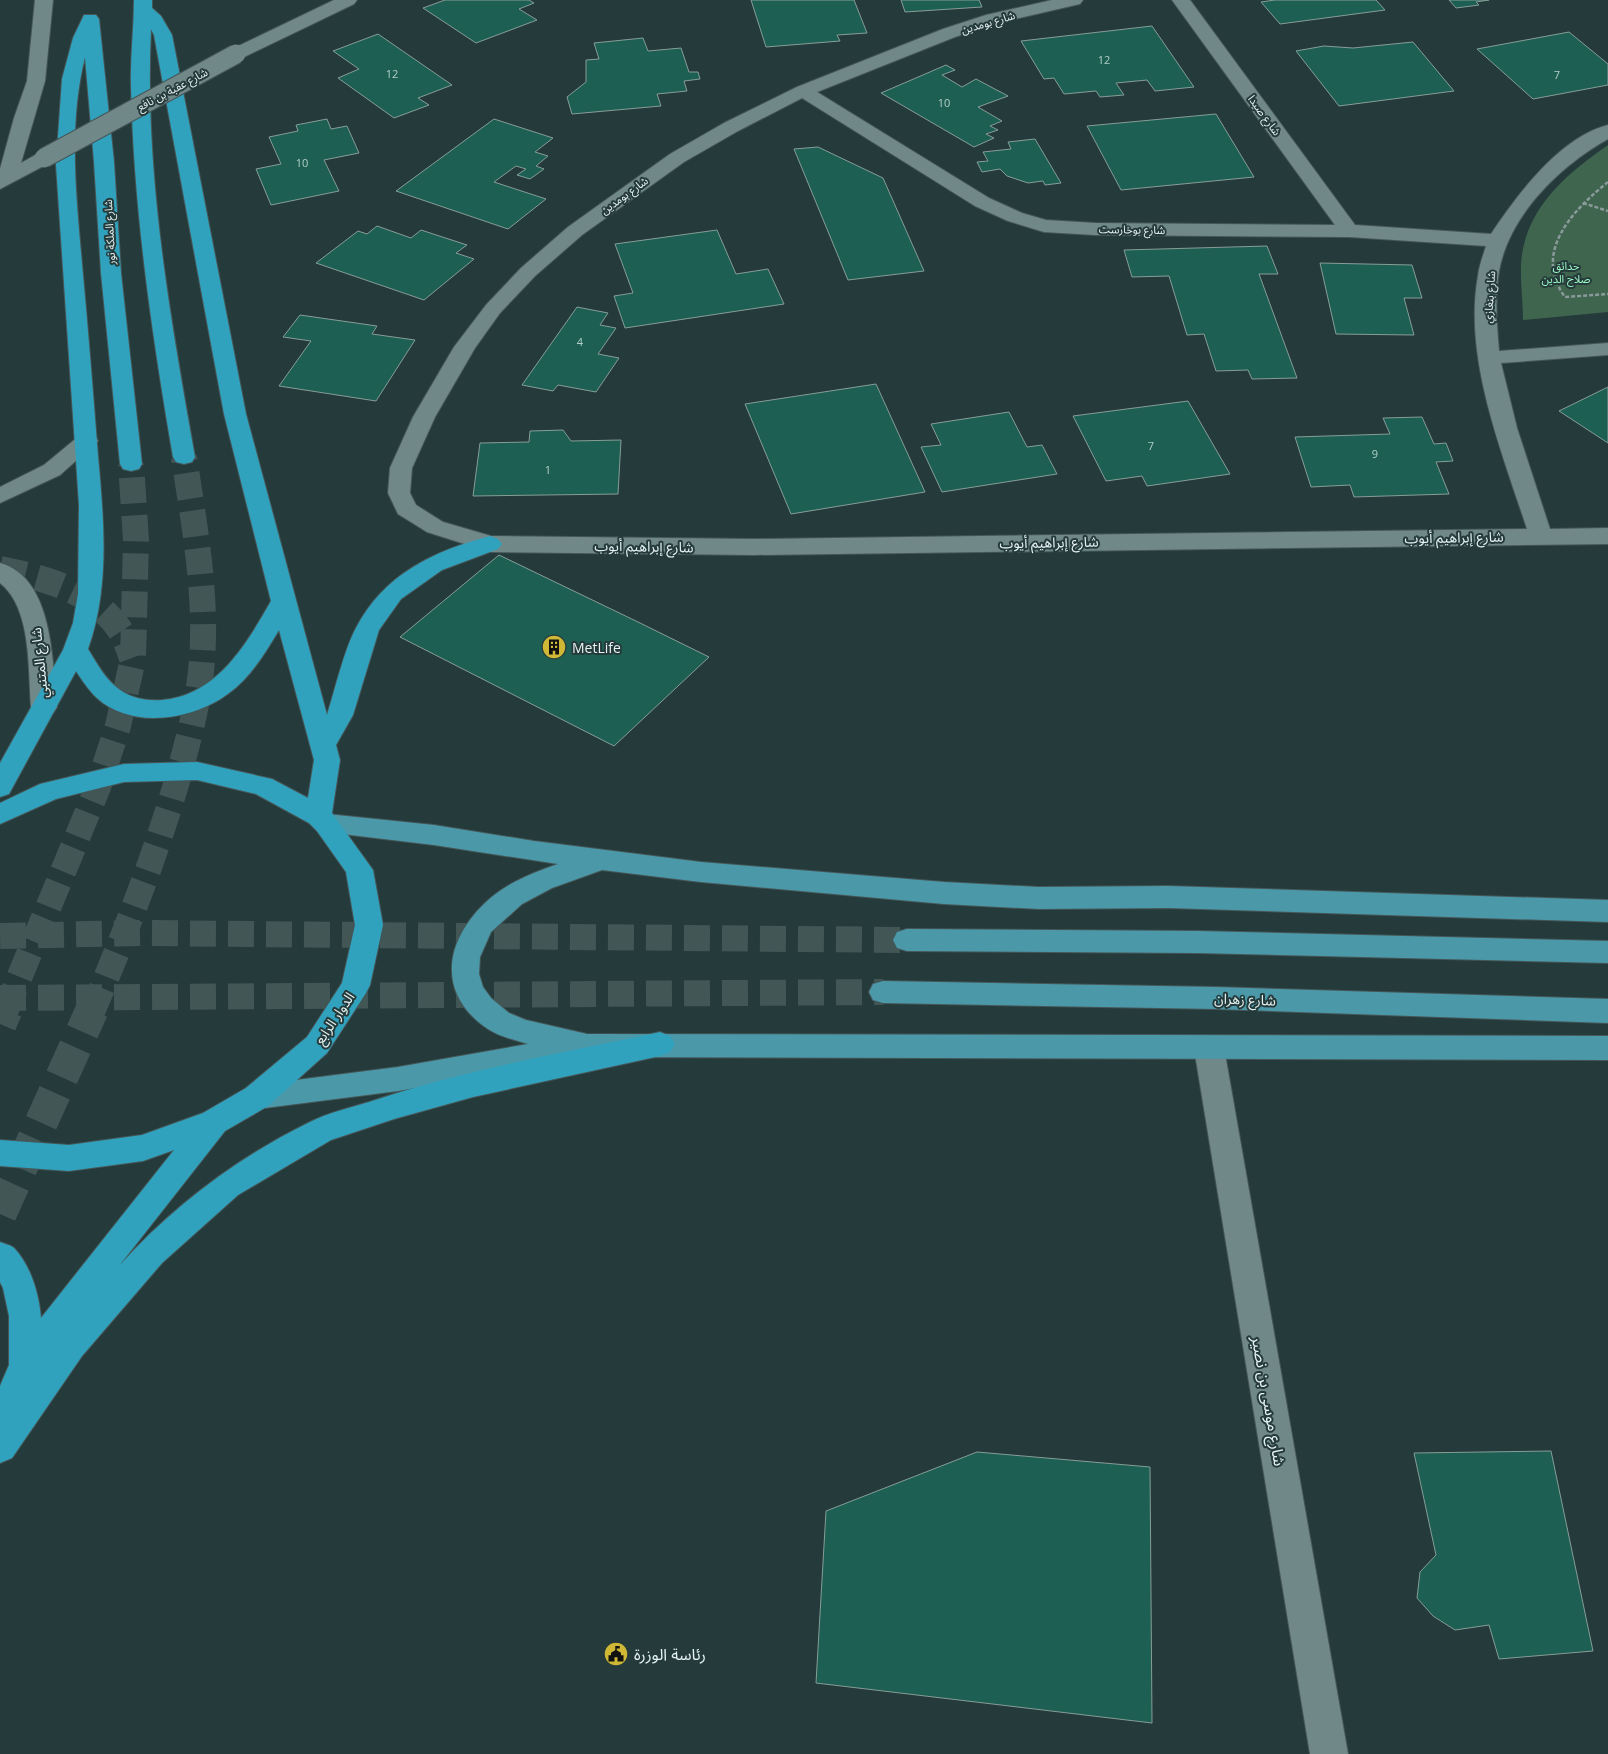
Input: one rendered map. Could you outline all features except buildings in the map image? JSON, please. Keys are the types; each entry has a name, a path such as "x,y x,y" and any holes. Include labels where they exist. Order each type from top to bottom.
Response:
{"highway":[{"path":"143,5 140,85 149,216 172,388 184,457"},
{"path":"143,5 155,20 163,35 235,414 283,601 324,743 327,760 322,820"},
{"path":"0,787 75,650 85,623 90,594 92,560 87,441 71,276 66,186 66,138 74,61 90,9"},
{"name":"شارع الملكة نور","path":"90,9 104,162 111,273 131,464"},
{"path":"324,743 340,714 367,629 392,593 434,564 490,544"},
{"path":"75,650 106,692 125,705 146,710 167,708 192,702 214,691 231,678 262,641 283,601"},
{"name":"الدوار الرابع","path":"0,814 49,791 124,773 197,772 263,786 322,820 359,870 369,925 356,985 317,1045 257,1097 214,1122 143,1148 69,1158 0,1153"},
{"path":"0,1447 70,1346 151,1253 227,1186 320,1131 376,1112 473,1085 660,1044"},
{"path":"0,1425 26,1365 82,1289 214,1122"},
{"path":"0,1256 4,1258 19,1285 25,1316 26,1365"}],"main road":[{"path":"322,820 600,860 796,882 954,894 1039,898 1188,897 1608,912"},
{"path":"591,1045 528,1032 500,1021 481,1006 468,991 463,968 466,950 476,931 489,915 512,897 536,884 600,860"},
{"path":"907,940 1197,942 1608,952"},
{"name":"شارع زهران","path":"883,992 1216,998 1608,1011"},
{"path":"257,1097 398,1079 591,1045 1608,1048"}],"street":[{"path":"3,181 36,81 44,0"},
{"name":"شارع عقبة بن نافع","path":"3,181 236,54 305,12 348,0"},
{"name":"شارع بومدين","path":"490,544 454,534 422,520 406,509 399,492 401,468 412,443 464,347 493,309 528,272 575,232 677,158 731,127 803,91 949,33 992,20 1074,0"},
{"name":"شارع صيدا","path":"1181,0 1348,231"},
{"name":"شارع بوخارست","path":"803,91 982,202 1014,217 1044,226 1095,229 1348,231 1498,241"},
{"name":"شارع بنغازي","path":"1541,536 1505,424 1489,358 1486,316 1488,277 1498,241 1531,189 1552,167 1578,147 1608,131"},
{"path":"1489,358 1608,349"},
{"path":"0,496 52,470 87,441"},
{"name":"شارع إبراهيم أيوب","path":"490,544 754,547 1608,536"},
{"name":"شارع المتنبي","path":"0,571 21,591 36,625 44,706"},
{"name":"شارع موسى بن نصير","path":"1209,1048 1329,1754"}],"path":[{"path":"1608,182 1584,203 1557,239 1552,266 1556,284 1565,297 1608,294"},
{"path":"1584,203 1608,211"}],"green space":[{"name":"حدائق صلاح الدين","path":"1608,145 1608,312 1523,320 1521,262 1526,236 1533,220 1553,191 1566,178"}],"tunnel":[{"path":"92,1012 159,840 185,751 198,691 202,660 203,609 184,457"},
{"path":"5,1012 98,787 118,726 133,659 136,540 131,464"},
{"path":"0,569 52,582 84,597 111,619 122,633 132,658"},
{"path":"0,936 140,933 907,940"},
{"path":"0,998 883,992"},
{"path":"0,1024 6,1010"},
{"path":"0,1214 92,1010"}],"place":[{"name":"MetLife","path":"554,647"},
{"name":"رئاسة الوزرة","path":"616,1654"}]}
